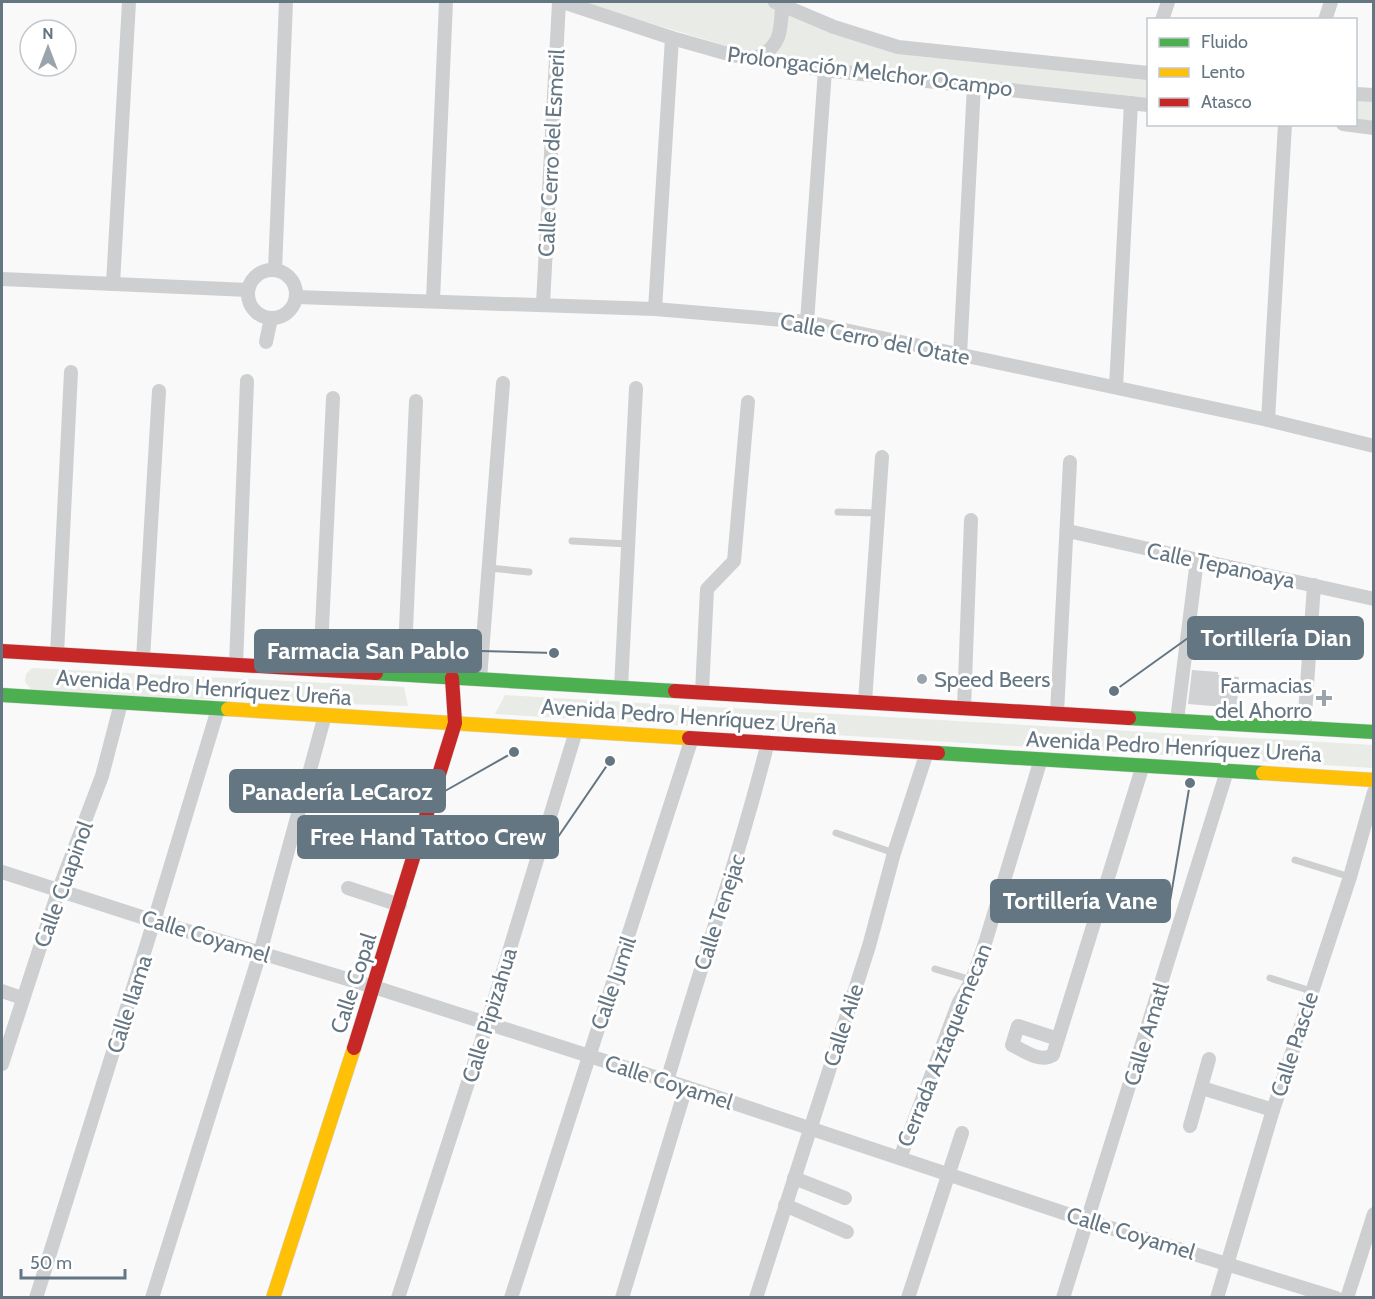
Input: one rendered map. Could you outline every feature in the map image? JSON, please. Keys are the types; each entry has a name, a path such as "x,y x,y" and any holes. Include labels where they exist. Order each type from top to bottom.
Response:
{"main road":[{"name":"Avenida Pedro Henríquez Ureña","path":"2,653 57,654 1374,732"},
{"name":"Calle Copal","path":"273,1298 400,905 455,723 452,678"},
{"name":"Avenida Pedro Henríquez Ureña","path":"2,695 1374,780"}],"street":[{"path":"113,284 129,2"},
{"path":"276,270 286,2"},
{"path":"433,300 446,2"},
{"name":"Prolongación Melchor Ocampo","path":"561,2 732,55 825,70 1147,105"},
{"name":"Calle Cerro del Esmeril","path":"543,304 561,2"},
{"path":"1163,18 1168,2"},
{"path":"1326,18 1331,2"},
{"path":"756,58 768,53 777,42 782,25 779,4"},
{"name":"Prolongación Melchor Ocampo","path":"779,4 834,27 898,47 1147,70"},
{"path":"655,309 672,38"},
{"path":"807,322 825,70"},
{"path":"960,356 974,86"},
{"path":"1357,93 1374,95"},
{"path":"1116,387 1131,103"},
{"path":"1268,420 1285,126"},
{"path":"1357,126 1374,128"},
{"path":"267,270 276,270 290,278 296,289 296,297 293,306 287,312 271,318 259,315 253,309 248,298 248,290 256,275 267,270"},
{"path":"2,279 248,290"},
{"name":"Calle Cerro del Otate","path":"296,297 655,309 807,322 1268,420 1374,446"},
{"path":"266,342 271,318"},
{"path":"57,654 71,372"},
{"path":"236,665 247,381"},
{"path":"480,679 503,383"},
{"path":"621,688 636,388"},
{"path":"143,659 159,391"},
{"path":"320,670 333,398"},
{"path":"405,675 416,400"},
{"path":"702,692 707,589 734,561 748,402"},
{"path":"865,702 882,458"},
{"path":"1057,713 1070,462"},
{"path":"964,708 971,520"},
{"name":"Calle Tepanoaya","path":"1068,531 1374,599"},
{"path":"1177,720 1197,560"},
{"path":"1304,728 1314,585"},
{"name":"Calle Cuapinol","path":"2,1064 59,889 102,776 121,703"},
{"name":"Calle Ilama","path":"36,1298 218,708"},
{"path":"152,1298 260,953 325,715"},
{"name":"Calle Pipizahua","path":"398,1298 487,1024 576,731"},
{"name":"Calle Jumil","path":"511,1298 692,738"},
{"name":"Calle Tenejac","path":"668,1081 702,961 746,827 768,742"},
{"name":"Calle Aile","path":"756,1298 869,946 894,853 927,752"},
{"name":"Cerrada Aztaquemecan","path":"900,1158 959,1002 972,980 1041,759"},
{"path":"1058,1039 1018,1026 1012,1044 1039,1058 1046,1059 1053,1055 1058,1039 1143,765"},
{"name":"Calle Amatl","path":"1063,1298 1227,771"},
{"name":"Calle Pascle","path":"1217,1298 1273,1110 1350,876 1374,792"},
{"name":"Calle Coyamel","path":"2,872 154,921 374,987 668,1081 1088,1221 1336,1298"},
{"path":"348,888 400,905"},
{"path":"2,991 22,998"},
{"path":"1190,1126 1209,1059"},
{"path":"622,1298 686,1087"},
{"path":"1202,1088 1273,1110"},
{"path":"909,1298 962,1133"},
{"path":"794,1178 845,1198"},
{"path":"785,1205 848,1232"},
{"path":"1347,1298 1374,1214"}],"lane":[{"path":"838,512 878,513"},
{"path":"572,541 628,544"},
{"path":"489,568 529,572"},
{"path":"836,834 894,853"},
{"path":"1295,860 1350,876"},
{"path":"934,969 972,980"},
{"path":"1270,978 1311,992"}],"path":[{"path":"1143,765 1152,719"}],"shaded area":[{"path":"580,2 772,2 899,51 1147,72 1147,101 823,65 740,50"},
{"path":"1357,98 1373,100 1373,123 1357,121"},
{"path":"32,668 404,687 408,706 34,693 25,682 26,674"},
{"path":"505,695 1373,745 1373,768 495,714"}],"building":[{"path":"1192,670 1218,672 1218,675 1239,677 1237,708 1188,704"}],"traffic: fast":[{"path":"376,673 675,691"},
{"path":"2,695 228,709"},
{"path":"1129,718 1374,732"},
{"path":"938,753 1263,773"}],"traffic: slow":[{"path":"228,709 689,738"},
{"path":"1263,773 1374,780"},
{"path":"273,1298 354,1048"}],"traffic: jam":[{"path":"2,651 376,673"},
{"path":"354,1048 455,723 452,678"},
{"path":"675,691 1129,718"},
{"path":"689,738 938,753"}],"place":[{"name":"Farmacia San Pablo","path":"554,653"},
{"name":"Speed Beers","path":"922,679"},
{"name":"Tortillería Dian","path":"1114,691"},
{"name":"Farmacias del Ahorro","path":"1324,698"},
{"name":"Panadería LeCaroz","path":"514,752"},
{"name":"Free Hand Tattoo Crew","path":"610,761"},
{"name":"Tortillería Vane","path":"1190,783"}]}
